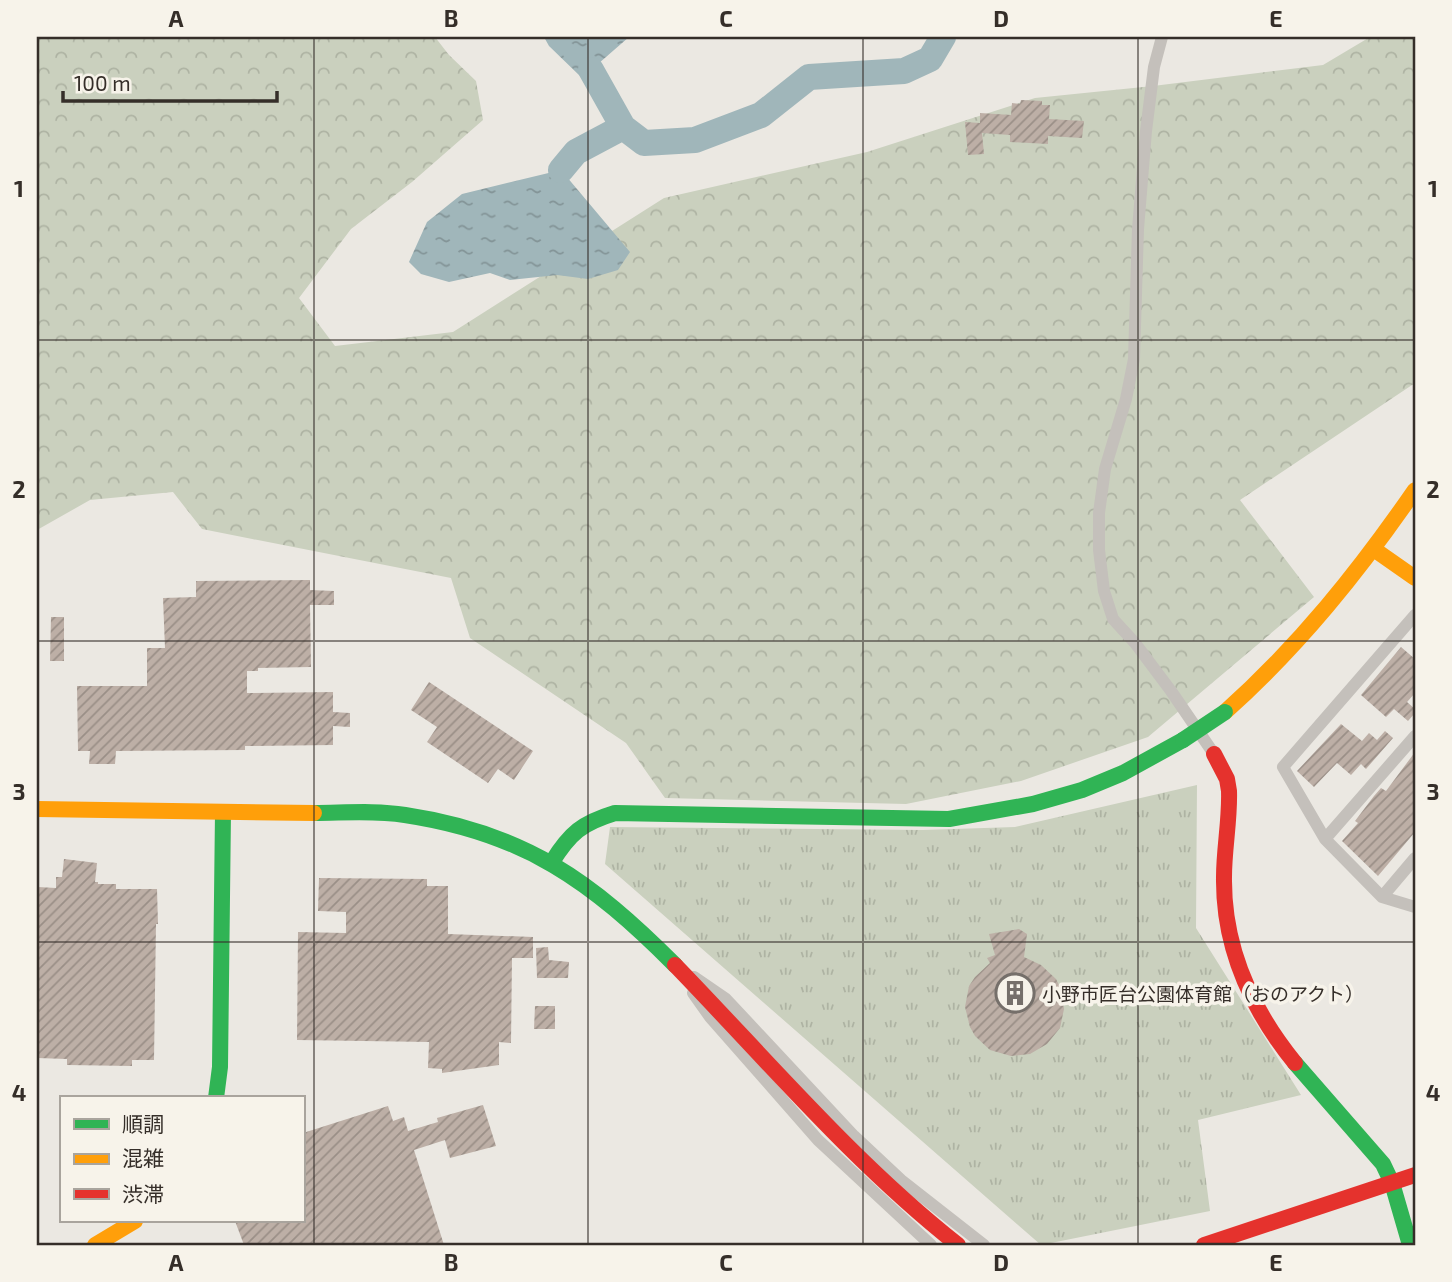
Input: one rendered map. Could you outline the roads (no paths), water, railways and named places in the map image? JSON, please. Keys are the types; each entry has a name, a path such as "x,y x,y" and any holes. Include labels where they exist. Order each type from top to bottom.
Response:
{"street":[{"path":"1162,37 1154,66 1146,131 1138,229 1134,359 1126,399 1105,469 1099,513 1099,550 1104,591 1113,619 1171,691 1214,754 1228,783 1228,823 1223,871 1228,928 1241,978 1275,1039 1383,1164 1392,1183 1409,1243"},
{"path":"552,862 568,836 588,821 615,813 950,819 1033,804 1082,790 1123,773 1183,740 1225,712 1265,678 1338,597 1375,550 1415,490"},
{"path":"1375,550 1415,578"},
{"path":"1415,615 1283,767 1325,839 1382,897 1415,907"},
{"path":"1325,839 1415,736"},
{"path":"37,809 402,814 454,824 504,840 552,862 603,897 670,961 851,1152 903,1200 958,1245"},
{"path":"216,1096 220,1067 223,812"},
{"path":"1382,897 1415,858"},
{"path":"670,961 710,1017 818,1140 931,1245"},
{"path":"670,961 726,999 854,1136 901,1180 984,1245"},
{"path":"1204,1245 1415,1175"},
{"path":"95,1245 134,1222"}],"water":[{"path":"544,37 629,37 591,70 580,76 549,46"},
{"path":"561,170 630,252 618,270 588,279 557,275 510,280 490,273 449,282 421,274 409,262 427,222 462,194"}],"waterway":[{"path":"561,170 576,152 623,127 644,143 695,140 761,115 809,77 904,71 930,59 943,37"},
{"path":"591,70 623,127"}],"place":[{"name":"小野市匠台公園体育館（おのアクト）","path":"1015,993"}]}
